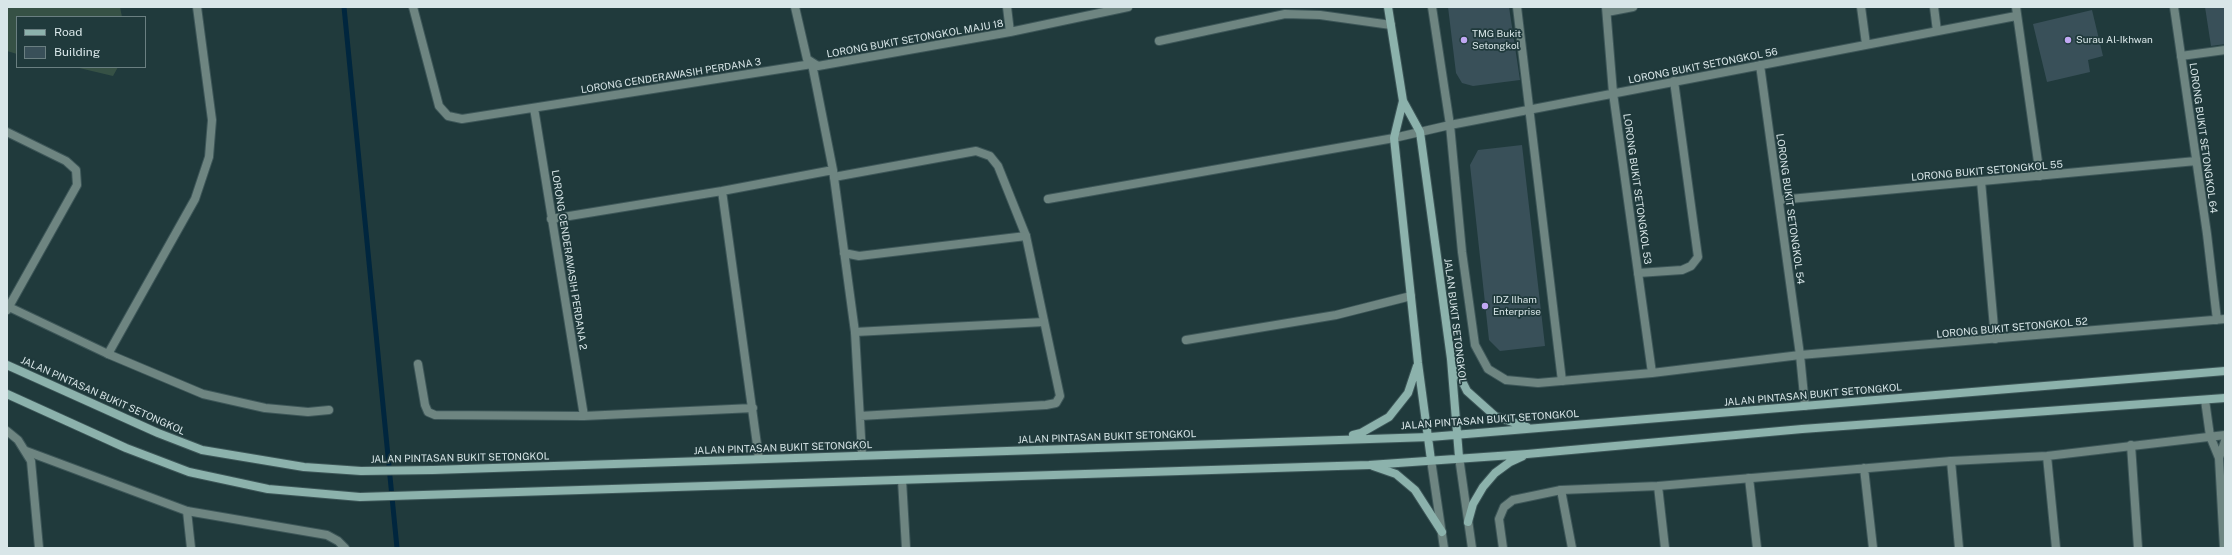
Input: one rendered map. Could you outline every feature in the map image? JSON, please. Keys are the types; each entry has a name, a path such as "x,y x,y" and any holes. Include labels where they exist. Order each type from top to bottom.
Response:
{"main road":[{"name":"JALAN BUKIT SETONGKOL","path":"1388,7 1402,101 1394,138 1418,363 1430,437 1432,460"},
{"name":"JALAN BUKIT SETONGKOL","path":"1402,101 1420,132 1451,359 1459,457"},
{"path":"1451,359 1468,391 1495,416 1530,427"},
{"path":"1330,439 1361,433 1388,417 1408,393 1418,363"},
{"name":"JALAN PINTASAN BUKIT SETONGKOL","path":"7,365 158,433 202,450 304,467 361,471 433,470 1330,439 1430,437 1530,427 2225,371"},
{"path":"7,394 126,448 189,472 268,489 360,497 1369,464 1459,457 1527,454 1802,429 2225,398"},
{"path":"1468,522 1476,498 1495,473 1510,462 1527,454"},
{"path":"1369,464 1396,474 1415,490 1442,532"}],"street":[{"path":"108,354 195,199 209,157 212,120 198,7"},
{"name":"LORONG CENDERAWASIH PERDANA 3","path":"413,7 439,106 448,116 462,120 812,64"},
{"path":"795,7 807,59 812,64 833,173 855,332 862,456"},
{"path":"1007,7 1010,32"},
{"name":"LORONG BUKIT SETONGKOL MAJU 18","path":"812,64 818,66 1010,32 1128,7"},
{"name":"LORONG BUKIT SETONGKOL 52","path":"1432,7 1450,125 1462,252 1475,345 1488,369 1506,380 1538,383 1562,381 1652,373 1800,355 2221,319"},
{"path":"1517,7 1562,381"},
{"path":"1606,10 1633,7"},
{"path":"1861,7 1866,44"},
{"path":"1934,7 1937,31"},
{"name":"LORONG BUKIT SETONGKOL 64","path":"2174,7 2180,56 2221,319"},
{"name":"LORONG BUKIT SETONGKOL 53","path":"1606,10 1613,93 1652,373"},
{"path":"2016,11 2040,176"},
{"name":"LORONG BUKIT SETONGKOL 56","path":"1048,199 1394,138 1529,109 1937,31 2016,11"},
{"path":"1159,41 1285,14 1320,15 1391,25"},
{"path":"2180,56 2225,50"},
{"name":"LORONG BUKIT SETONGKOL 54","path":"1760,65 1802,369 1805,406"},
{"path":"1638,273 1682,270 1691,266 1698,257 1674,81"},
{"name":"LORONG CENDERAWASIH PERDANA 2","path":"534,108 584,416"},
{"path":"7,132 66,161 76,170 78,185 8,309 108,354 203,394 265,408 308,412 329,410"},
{"path":"551,219 976,151 990,156 998,166 1026,236 1060,396 1056,403 1046,405 860,416"},
{"name":"LORONG BUKIT SETONGKOL 55","path":"1779,200 2196,161"},
{"path":"1980,181 1995,339"},
{"path":"722,191 760,459"},
{"path":"844,253 859,256 1026,236"},
{"path":"1186,340 1336,315 1411,296"},
{"path":"855,332 1044,322"},
{"path":"418,364 425,405 428,412 435,416 584,416 753,408"},
{"path":"2205,400 2210,436 2219,458 2224,548"},
{"path":"7,431 18,440 31,461 39,548"},
{"path":"1503,548 1498,519 1504,506 1513,500 1561,490 1658,486 1951,461 2047,456 2225,435"},
{"path":"2219,458 2225,441"},
{"path":"2131,445 2138,548"},
{"path":"26,451 187,511 327,535 338,541 345,548"},
{"path":"2047,456 2056,548"},
{"name":"JALAN BUKIT SETONGKOL","path":"1459,457 1472,548"},
{"name":"JALAN BUKIT SETONGKOL","path":"1432,460 1444,548"},
{"path":"1951,461 1959,548"},
{"path":"1864,468 1873,548"},
{"path":"1749,478 1757,548"},
{"path":"902,480 906,548"},
{"path":"1658,486 1665,548"},
{"path":"1561,490 1572,548"},
{"path":"187,511 191,548"}],"green space":[{"path":"7,7 120,7 122,16 16,16 16,54 7,51"},
{"path":"79,68 117,68 113,76"}],"building":[{"path":"1448,7 1509,7 1520,80 1473,86 1462,83 1456,73"},
{"path":"2205,7 2225,7 2225,44 2211,46"},
{"name":"Surau Al-Ikhwan","path":"2092,10 2103,56 2088,60 2090,72 2047,82 2033,24"},
{"path":"1522,145 1545,346 1500,351 1489,340 1470,165 1478,150"}],"waterway":[{"path":"344,7 397,548"}],"place":[{"name":"TMG Bukit Setongkol","path":"1464,40"},
{"name":"Surau Al-Ikhwan","path":"2068,40"},
{"name":"IDZ Ilham Enterprise","path":"1485,306"}]}
